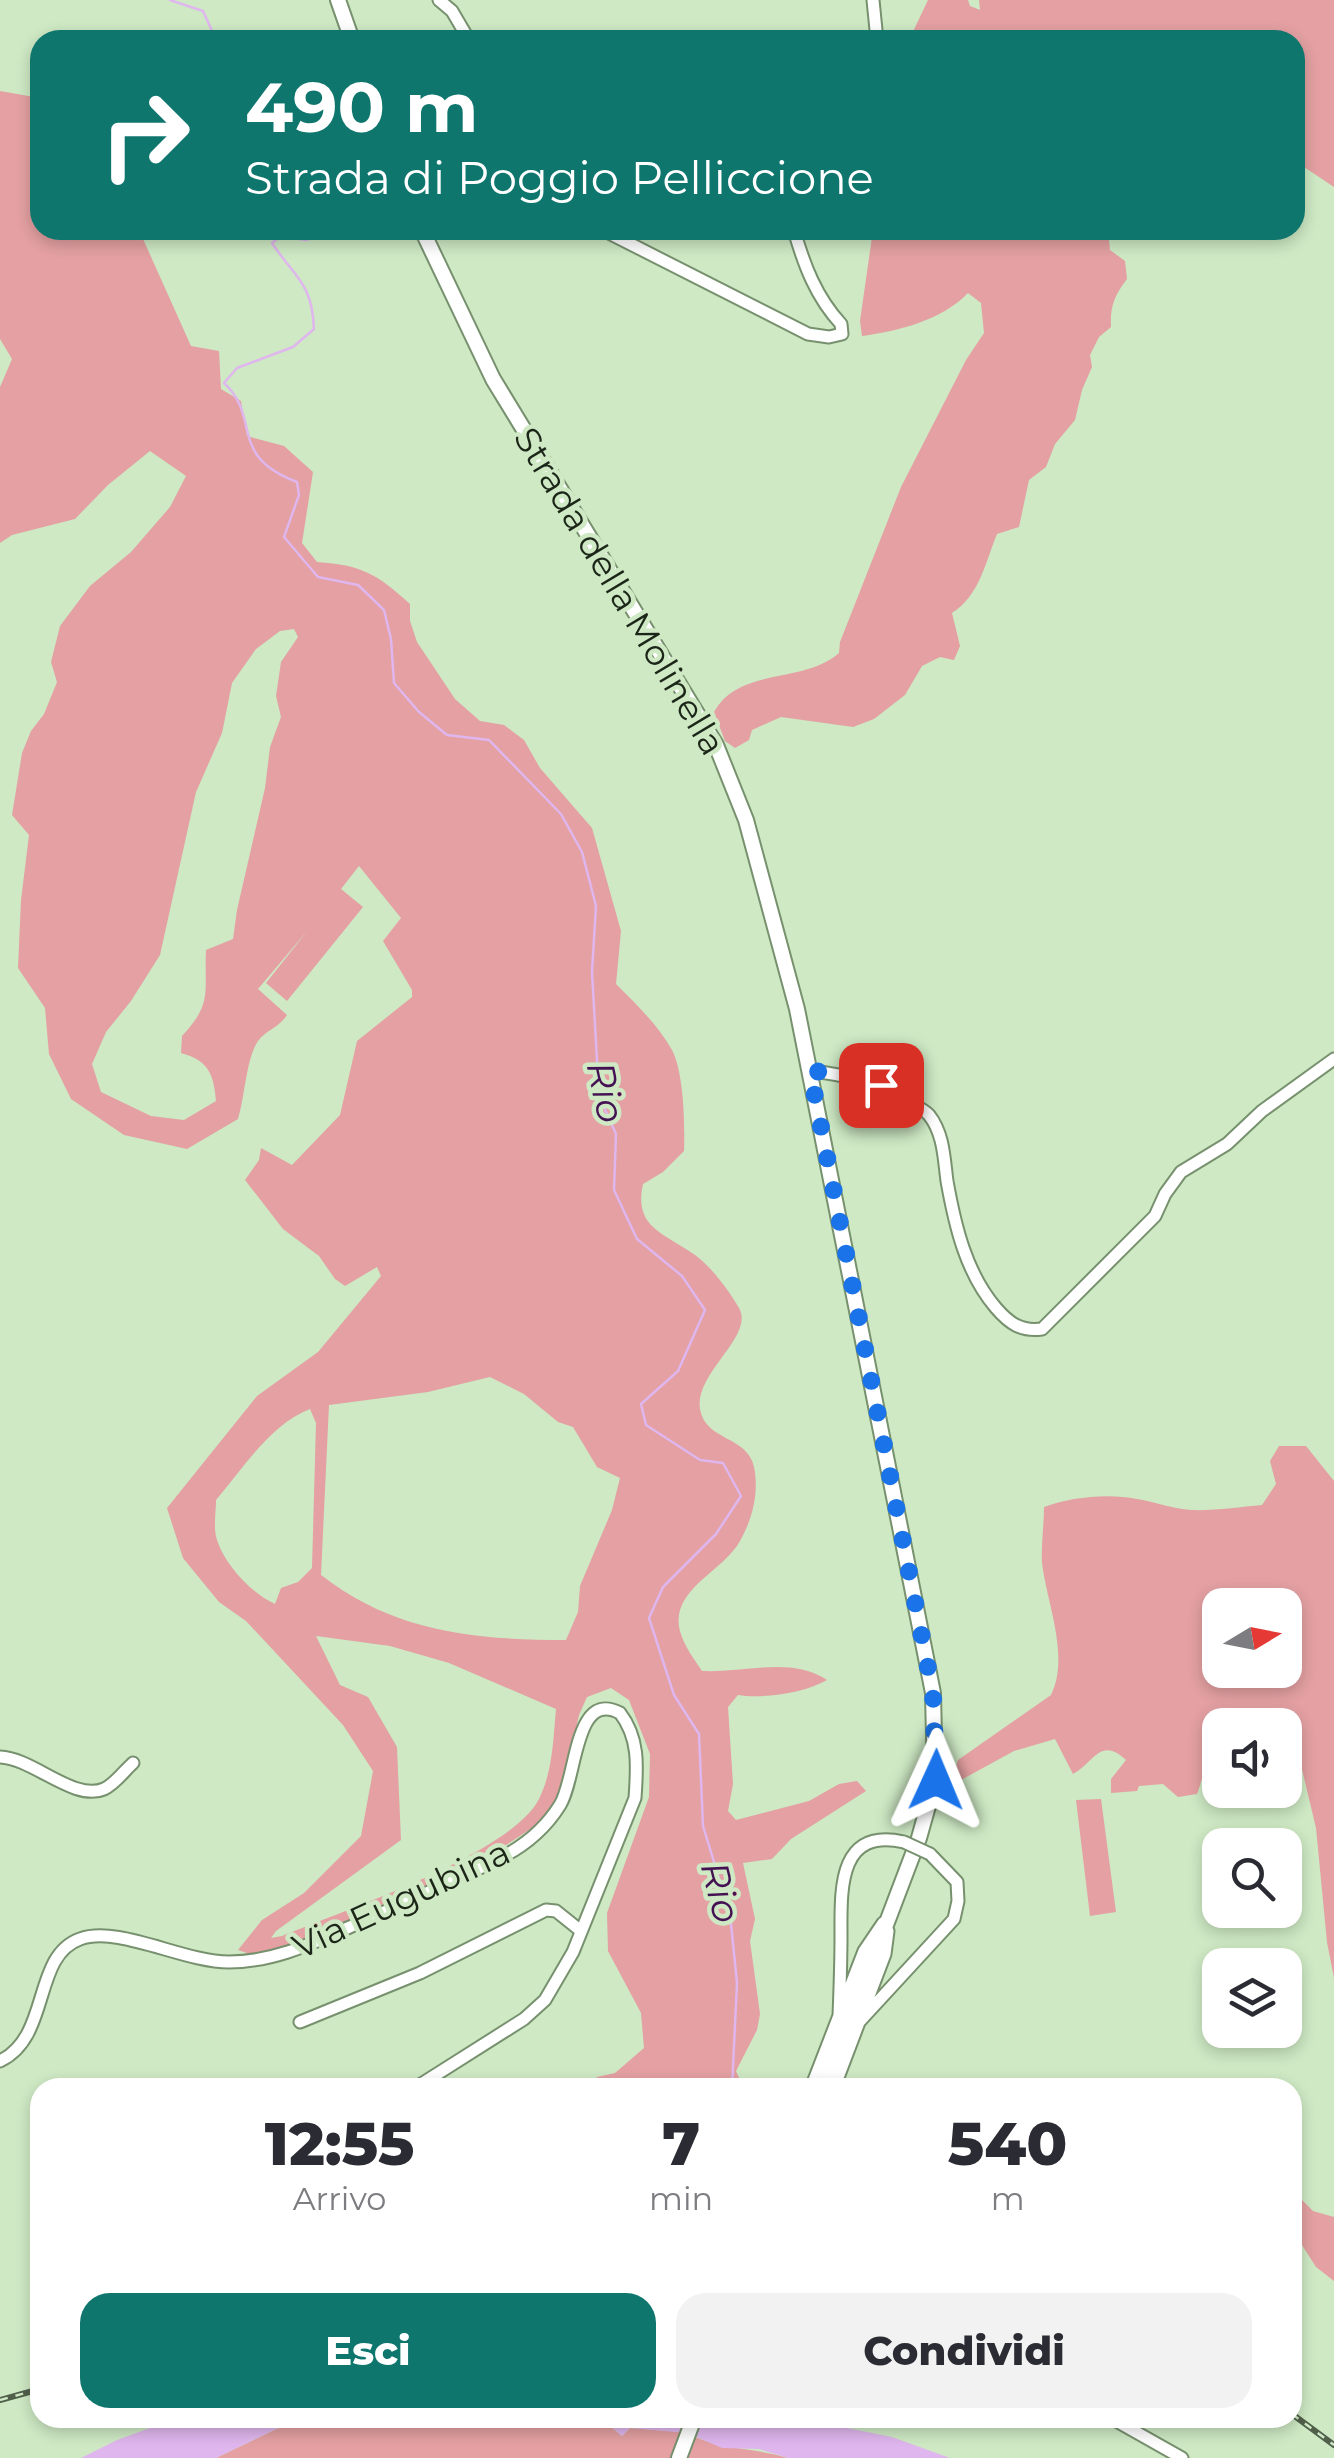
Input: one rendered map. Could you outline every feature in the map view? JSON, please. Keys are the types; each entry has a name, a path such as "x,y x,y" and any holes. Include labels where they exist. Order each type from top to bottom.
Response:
{"main road":[{"path":"338,0 348,30"},
{"name":"Strada della Molinella","path":"427,240 493,379 716,746 755,847 784,952 810,1071 933,1693 936,1780 891,1912 819,2078"},
{"path":"679,2458 690,2428"}],"street":[{"path":"440,0 452,11 462,30"},
{"path":"873,0 876,30"},
{"path":"624,240 808,334 842,334 842,324 825,306 802,262 796,240"},
{"path":"810,1071 850,1074 881,1085 928,1114 942,1139 956,1223 970,1268 987,1298 1005,1318 1026,1331 1042,1329 1155,1216 1181,1172 1227,1144 1262,1111 1334,1059"},
{"name":"Via Eugubina","path":"0,2061 16,2053 28,2038 52,1968 74,1940 103,1935 208,1961 266,1958 308,1945 507,1855 536,1835 562,1802 584,1723 594,1711 605,1708 620,1714 634,1741 638,1766 635,1798 559,1980 524,2019 431,2078"},
{"path":"0,1757 15,1758 80,1790 96,1792 108,1788 133,1763"},
{"path":"818,2078 839,2016 841,1892 845,1870 854,1854 867,1843 884,1838 930,1854 957,1882 958,1902 954,1920 860,2021"},
{"name":"Via Eugubina","path":"300,2022 420,1972 546,1910 556,1911 581,1930"},
{"name":"Strada della Molinella","path":"839,2016 864,1951 891,1912"},
{"name":"Strada della Molinella","path":"838,2078 885,1954 891,1912"},
{"path":"1129,2428 1182,2458"}],"shaded area":[{"path":"928,0 968,0 970,6 980,10 979,0 1334,0 1334,187 1305,168 1305,30 914,30"},
{"path":"0,91 30,96 30,240 143,240 191,346 219,351 221,389 241,401 247,436 284,446 313,472 302,543 317,562 368,573 410,604 410,621 417,642 455,699 480,721 504,725 524,740 540,768 592,828 621,931 616,984 672,1050 681,1085 684,1151 663,1172 643,1184 642,1209 652,1226 710,1269 739,1308 742,1319 739,1331 706,1382 700,1409 710,1427 750,1457 756,1486 754,1505 745,1532 732,1552 682,1604 680,1631 702,1671 783,1667 827,1680 784,1694 738,1695 728,1707 733,1784 728,1811 736,1820 809,1801 839,1784 857,1781 866,1791 791,1839 772,1859 743,1863 755,1919 750,1941 760,2014 757,2030 736,2071 739,2078 596,2078 615,2073 644,2048 641,2013 608,1951 607,1913 649,1797 650,1754 629,1700 611,1688 587,1697 579,1715 565,1780 546,1819 477,1864 306,1942 250,1954 238,1950 262,1920 304,1893 361,1836 373,1771 343,1725 246,1621 219,1602 183,1558 167,1508 257,1396 318,1352 381,1276 377,1267 345,1286 335,1279 319,1256 283,1229 245,1180 259,1160 261,1148 292,1165 340,1115 357,1041 412,997 412,990 383,941 401,918 359,866 341,889 363,907 287,1001 266,983 308,930 258,989 287,1015 261,1037 254,1049 238,1119 187,1149 124,1135 71,1099 49,1054 45,1008 18,968 29,835 12,815 22,753 57,682 51,662 60,626 90,586 131,552 170,507 186,476 150,451 108,485 75,519 12,535 0,543 0,387 12,359 0,339","holes":["294,629 298,637 281,662 276,696 281,717 270,747 233,939 206,950 203,1005 182,1036 181,1053 198,1060 208,1070 216,1101 184,1120 151,1116 101,1092 92,1064 106,1032 160,955 196,792 222,733 232,683 256,649 280,631","490,1377 524,1394 558,1422 573,1427 597,1467 620,1478 612,1510 580,1586 578,1612 566,1640 500,1638 437,1629 377,1609 321,1575 329,1405 428,1392","310,1409 316,1423 312,1568 298,1582 281,1588 275,1604 248,1586 226,1559 216,1535 216,1500 258,1448 283,1425","316,1636 390,1646 449,1663 556,1709 552,1755 539,1799 522,1820 496,1840 423,1879 271,1938 401,1840 397,1747 368,1697 340,1685"]},
{"path":"872,240 1109,240 1110,250 1125,261 1127,279 1114,302 1111,327 1099,337 1090,355 1092,367 1075,420 1055,444 1046,467 1029,480 1019,527 997,534 975,588 952,613 960,646 954,660 940,657 922,666 905,695 874,719 853,727 781,717 752,730 749,740 735,748 725,741 714,712 725,698 739,688 808,669 839,653 901,487 966,360 984,333 981,303 968,293 946,310 891,331 862,336 860,321"},
{"path":"1279,1446 1306,1446 1334,1481 1334,1978 1316,1828 1302,1769 1302,1708 1202,1708 1202,1779 1197,1794 1178,1797 1163,1784 1111,1793 1111,1779 1126,1760 1117,1753 1103,1751 1073,1774 1055,1739 1014,1751 950,1786 958,1760 1051,1695 1058,1647 1042,1563 1044,1507 1102,1496 1191,1510 1262,1505 1276,1484 1270,1461"},
{"path":"1101,1799 1116,1912 1090,1916 1076,1800"},
{"path":"1302,2200 1313,2211 1334,2217 1334,2281 1316,2267 1302,2245"},
{"path":"150,2428 279,2428 216,2458 81,2458"},
{"path":"613,2428 622,2436 630,2428 683,2432 674,2458 216,2458 276,2429"},
{"path":"613,2428 630,2428 622,2436"},
{"path":"630,2428 847,2428 892,2437 950,2458 788,2458 759,2449 722,2448 687,2433"},
{"path":"695,2437 718,2444 788,2458 687,2458"}],"waterway":[{"name":"Rio","path":"170,0 203,11 212,30"},
{"name":"Rio","path":"276,240 272,243 306,290 314,329 293,347 237,368 224,383 242,410 248,436 261,460 297,482 299,495 284,537 318,577 358,585 384,610 394,683 419,712 447,735 489,740 561,814 582,852 596,906 592,972 599,1096 616,1134 614,1190 637,1239 682,1276 705,1310 678,1371 641,1404 646,1425 700,1460 723,1463 741,1496 716,1534 663,1587 649,1618 674,1695 699,1734 703,1826 730,1914 737,1983 732,2078"}],"railway":[{"path":"0,2400 30,2392"},
{"path":"1302,2421 1334,2445"}],"route":[{"path":"881,1085 850,1074 810,1071 933,1693 936,1780"}]}
